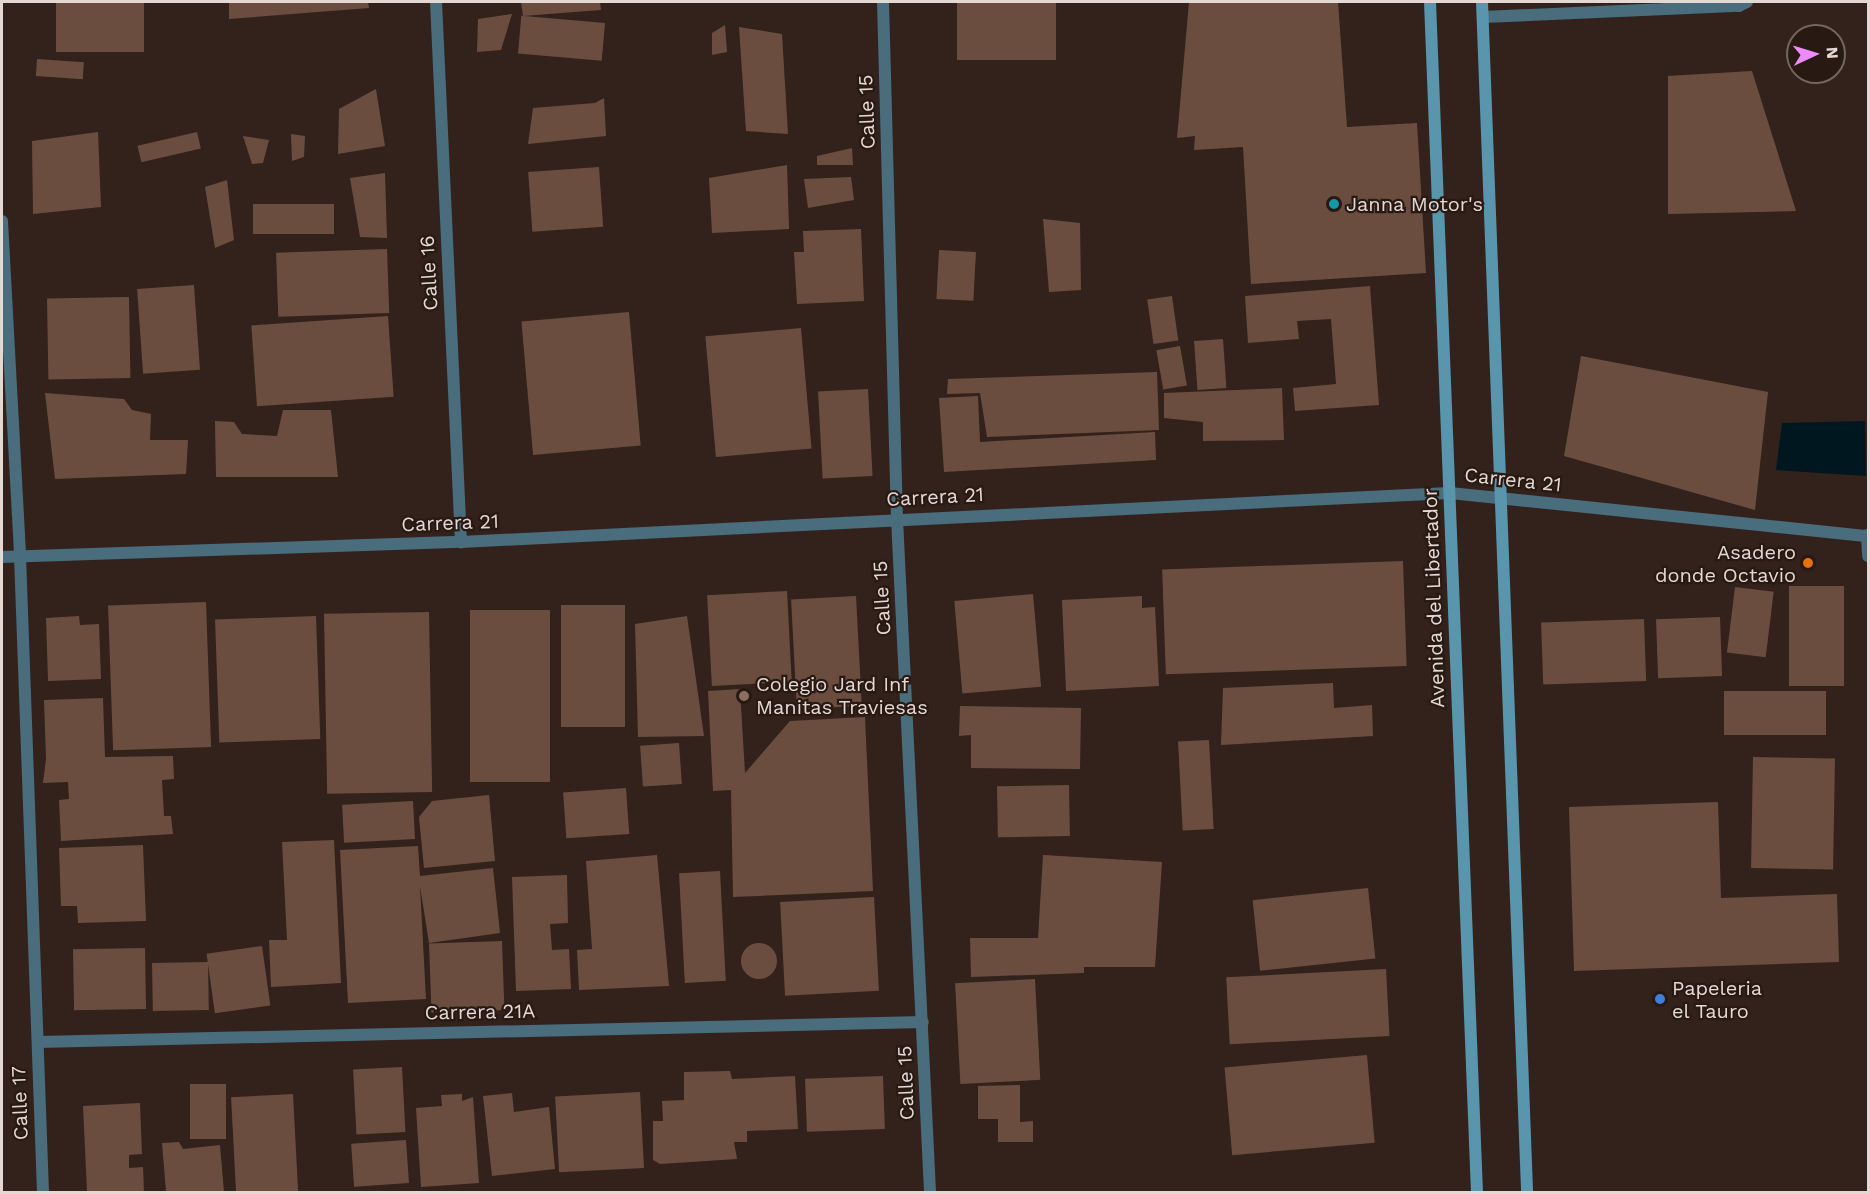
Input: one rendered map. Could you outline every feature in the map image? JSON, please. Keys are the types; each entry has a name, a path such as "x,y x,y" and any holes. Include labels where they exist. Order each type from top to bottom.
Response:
{"main road":[{"name":"Avenida del Libertador","path":"1430,2 1477,1192"},
{"path":"1482,2 1527,1192"}],"street":[{"name":"Calle 16","path":"436,2 461,543"},
{"name":"Calle 15","path":"883,2 897,519 930,1192"},
{"path":"1482,17 1743,4"},
{"name":"Calle 17","path":"2,221 20,556 43,1192"},
{"name":"Carrera 21","path":"2,557 461,543 897,519 1450,493 1868,536"},
{"path":"1868,536 1869,556"},
{"name":"Carrera 21A","path":"38,1042 923,1022"}],"water":[{"path":"1865,421 1866,476 1776,470 1782,423"}],"building":[{"path":"56,2 144,2 144,52 56,52"},
{"path":"229,2 368,2 369,8 229,19"},
{"path":"521,2 600,2 601,10 523,16"},
{"path":"957,2 1056,2 1056,60 957,60"},
{"path":"1189,2 1338,2 1347,127 1417,123 1426,273 1251,284 1243,147 1194,150 1195,136 1177,138"},
{"path":"512,14 501,50 477,52 478,19"},
{"path":"521,16 605,23 602,61 518,54"},
{"path":"725,25 727,52 712,55 712,33"},
{"path":"739,27 782,34 788,134 746,131"},
{"path":"37,59 84,62 83,79 36,76"},
{"path":"1752,71 1796,211 1668,214 1668,76"},
{"path":"376,89 385,146 338,154 339,109"},
{"path":"604,98 606,136 528,144 533,108 595,103"},
{"path":"98,132 101,207 33,214 32,141"},
{"path":"197,132 201,149 141,162 138,146"},
{"path":"291,134 305,136 304,157 292,161"},
{"path":"243,136 269,140 263,163 252,164"},
{"path":"852,148 853,165 817,165 817,156"},
{"path":"787,165 789,229 712,233 709,178"},
{"path":"599,167 603,227 532,232 528,172"},
{"path":"385,173 387,238 360,237 350,178"},
{"path":"851,177 854,200 808,208 804,179"},
{"path":"227,180 234,240 215,248 205,187"},
{"path":"253,204 334,204 334,234 253,234"},
{"path":"1043,219 1080,223 1081,290 1049,292"},
{"path":"861,229 864,301 797,304 794,252 804,252 803,231"},
{"path":"387,249 389,313 278,317 276,253"},
{"path":"939,250 976,252 973,301 936,299"},
{"path":"194,285 200,370 143,374 137,289"},
{"path":"1370,286 1379,405 1295,411 1293,388 1336,384 1331,319 1297,321 1299,339 1248,343 1245,296"},
{"path":"1172,296 1178,341 1154,344 1147,299"},
{"path":"129,297 130,378 48,379 47,298"},
{"path":"629,312 641,445 533,455 521,321"},
{"path":"388,316 394,397 257,406 251,326"},
{"path":"801,328 812,449 716,457 705,336"},
{"path":"1223,339 1226,388 1197,390 1194,341"},
{"path":"1180,346 1187,385 1163,390 1156,350"},
{"path":"1581,356 1768,392 1755,510 1564,456"},
{"path":"1157,372 1159,430 987,437 980,393 947,394 948,379"},
{"path":"1282,388 1284,440 1203,441 1203,422 1164,418 1164,393"},
{"path":"868,389 873,476 823,478 818,392"},
{"path":"45,393 124,399 132,410 151,414 150,440 188,440 186,474 55,479"},
{"path":"978,396 980,442 1155,432 1156,460 944,472 939,398"},
{"path":"283,410 331,410 338,477 216,477 215,421 234,422 242,434 277,436"},
{"path":"1403,561 1407,666 1166,674 1162,569"},
{"path":"1789,586 1844,586 1844,686 1789,686"},
{"path":"1735,587 1774,592 1766,657 1727,653"},
{"path":"787,591 792,682 712,686 707,595"},
{"path":"1033,594 1041,687 962,694 954,601"},
{"path":"856,596 862,706 797,709 791,599"},
{"path":"1142,596 1142,608 1155,607 1159,686 1066,691 1062,600"},
{"path":"206,602 211,747 113,750 108,605"},
{"path":"561,605 625,605 625,727 561,727"},
{"path":"470,610 550,610 550,782 470,782"},
{"path":"429,612 432,792 327,794 324,614"},
{"path":"79,616 80,625 99,624 101,679 48,681 46,618"},
{"path":"316,616 320,739 219,742 215,620"},
{"path":"687,616 704,736 638,737 635,624"},
{"path":"1720,617 1722,676 1658,678 1656,619"},
{"path":"1644,619 1646,681 1543,685 1541,623"},
{"path":"1333,683 1334,708 1372,705 1373,736 1221,745 1223,688"},
{"path":"740,689 745,773 790,721 865,717 873,891 733,897 731,790 713,791 708,691"},
{"path":"1724,691 1826,691 1826,735 1724,735"},
{"path":"103,698 105,757 173,756 174,779 162,780 164,816 171,816 173,834 61,841 59,800 69,799 68,782 43,783 46,759 44,700"},
{"path":"960,706 1081,708 1080,769 971,768 971,735 959,736"},
{"path":"1209,740 1214,829 1183,831 1178,742"},
{"path":"679,743 682,784 643,787 640,746"},
{"path":"1753,757 1835,758 1833,869 1751,868"},
{"path":"1069,785 1070,836 998,837 997,786"},
{"path":"626,788 629,834 566,838 563,792"},
{"path":"489,795 495,861 424,868 419,817 432,801"},
{"path":"413,801 415,839 344,843 342,805"},
{"path":"1718,802 1721,898 1837,894 1839,962 1574,971 1569,807"},
{"path":"334,840 341,983 271,987 269,940 287,940 282,842"},
{"path":"143,845 146,921 78,923 77,906 61,906 59,848"},
{"path":"418,846 420,876 493,868 500,933 429,943 420,886 426,999 348,1003 340,850"},
{"path":"657,855 669,986 579,990 577,950 592,949 586,861"},
{"path":"1043,855 1162,862 1155,967 1084,967 1084,973 971,977 970,938 1038,938"},
{"path":"720,871 726,981 685,983 679,873"},
{"path":"567,875 568,923 550,924 552,950 569,949 571,989 516,991 512,877"},
{"path":"1368,888 1375,959 1260,971 1253,900"},
{"path":"874,897 879,991 785,996 780,902"},
{"path":"502,941 504,1010 431,1013 429,944"},
{"path":"759,943 772,948 777,961 772,974 759,979 746,974 741,961 746,948"},
{"path":"262,946 270,1005 215,1013 207,954"},
{"path":"145,948 146,1009 74,1010 73,949"},
{"path":"208,962 209,1010 153,1011 152,963"},
{"path":"1386,969 1390,1036 1230,1044 1226,977"},
{"path":"1035,979 1040,1080 960,1084 955,983"},
{"path":"1367,1055 1375,1143 1232,1155 1225,1067"},
{"path":"402,1067 405,1132 356,1134 353,1070"},
{"path":"730,1071 732,1079 795,1076 798,1129 747,1131 747,1142 734,1142 737,1159 660,1164 653,1160 653,1121 663,1121 662,1101 684,1100 684,1072"},
{"path":"883,1076 885,1129 807,1132 805,1079"},
{"path":"190,1084 226,1084 226,1139 190,1139"},
{"path":"1020,1085 1020,1122 1033,1121 1033,1142 998,1142 998,1119 978,1119 978,1086"},
{"path":"640,1092 644,1168 559,1172 555,1096"},
{"path":"512,1093 514,1112 549,1107 555,1169 492,1176 483,1096"},
{"path":"293,1094 298,1192 236,1192 231,1097"},
{"path":"462,1094 462,1101 473,1097 479,1183 421,1187 416,1108 442,1106 441,1095"},
{"path":"140,1103 142,1154 129,1155 129,1168 143,1167 144,1192 87,1192 83,1106"},
{"path":"406,1140 409,1183 354,1187 351,1144"},
{"path":"179,1142 183,1149 220,1145 224,1192 166,1192 162,1143"}],"place":[{"name":"Janna Motor's","path":"1334,204"},
{"name":"Asadero donde Octavio","path":"1808,563"},
{"name":"Colegio Jard Inf Manitas Traviesas","path":"744,696"},
{"name":"Papeleria el Tauro","path":"1660,999"}]}
